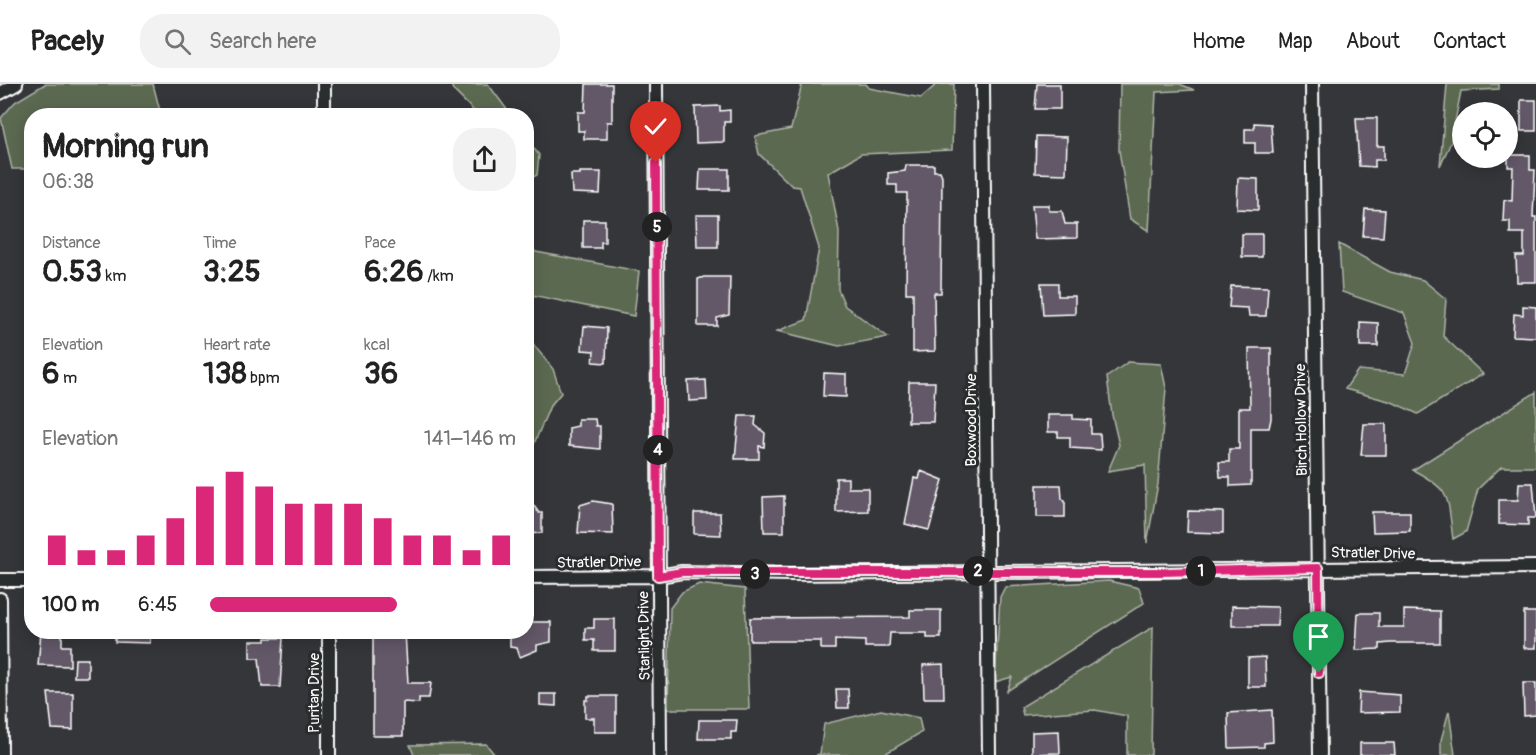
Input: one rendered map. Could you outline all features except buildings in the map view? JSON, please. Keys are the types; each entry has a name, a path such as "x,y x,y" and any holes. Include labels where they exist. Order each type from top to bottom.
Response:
{"street":[{"path":"0,93 16,84"},
{"path":"324,84 324,108"},
{"name":"Starlight Drive","path":"656,84 660,755"},
{"name":"Boxwood Drive","path":"983,84 989,755"},
{"name":"Birch Hollow Drive","path":"1312,84 1320,755"},
{"name":"Stratler Drive","path":"534,577 658,576 682,572 789,574 987,571 1163,572 1318,568 1536,567"},
{"path":"0,580 24,580"},
{"path":"0,599 1,755"},
{"name":"Puritan Drive","path":"329,639 329,755"}],"green space":[{"path":"45,84 153,84 159,108 24,108 24,169 12,169 1,118 15,102"},
{"path":"451,84 488,84 506,108 471,108 453,90"},
{"path":"802,84 866,84 869,88 921,98 937,84 954,84 952,150 861,154 828,173 839,231 838,289 845,306 888,337 839,346 777,331 806,320 819,248 800,187 792,186 759,154 755,136 791,129"},
{"path":"1120,84 1180,84 1194,90 1156,92 1149,231 1130,219 1119,150"},
{"path":"1447,84 1499,84 1499,89 1461,91 1459,102 1452,102 1452,137 1440,166"},
{"path":"534,148 539,155 537,175 534,176"},
{"path":"1339,244 1390,272 1423,280 1446,299 1443,336 1483,374 1418,414 1392,402 1345,389 1358,370 1405,374 1415,343 1404,313 1342,292"},
{"path":"534,251 639,271 634,316 534,295"},
{"path":"534,345 553,369 561,393 550,406 534,444"},
{"path":"1128,362 1161,364 1166,388 1158,484 1147,543 1145,465 1108,471 1119,445 1107,377"},
{"path":"1536,392 1536,467 1501,467 1478,489 1466,532 1453,539 1448,504 1442,490 1413,470"},
{"path":"1109,581 1139,588 1144,603 1007,691 1012,677 995,682 1000,597 1005,587"},
{"path":"699,584 745,589 749,709 668,709 670,608 682,592"},
{"path":"1153,627 1151,755 1127,755 1127,716 1095,710 1023,715 1021,707"},
{"path":"881,710 919,718 922,732 883,755 816,755 820,754 824,724"},
{"path":"1449,711 1455,755 1441,755 1441,740"},
{"path":"486,744 495,755 414,755 410,745"}],"route":[{"path":"656,163 658,576 682,572 789,574 987,571 1163,572 1318,568 1319,673"}]}
